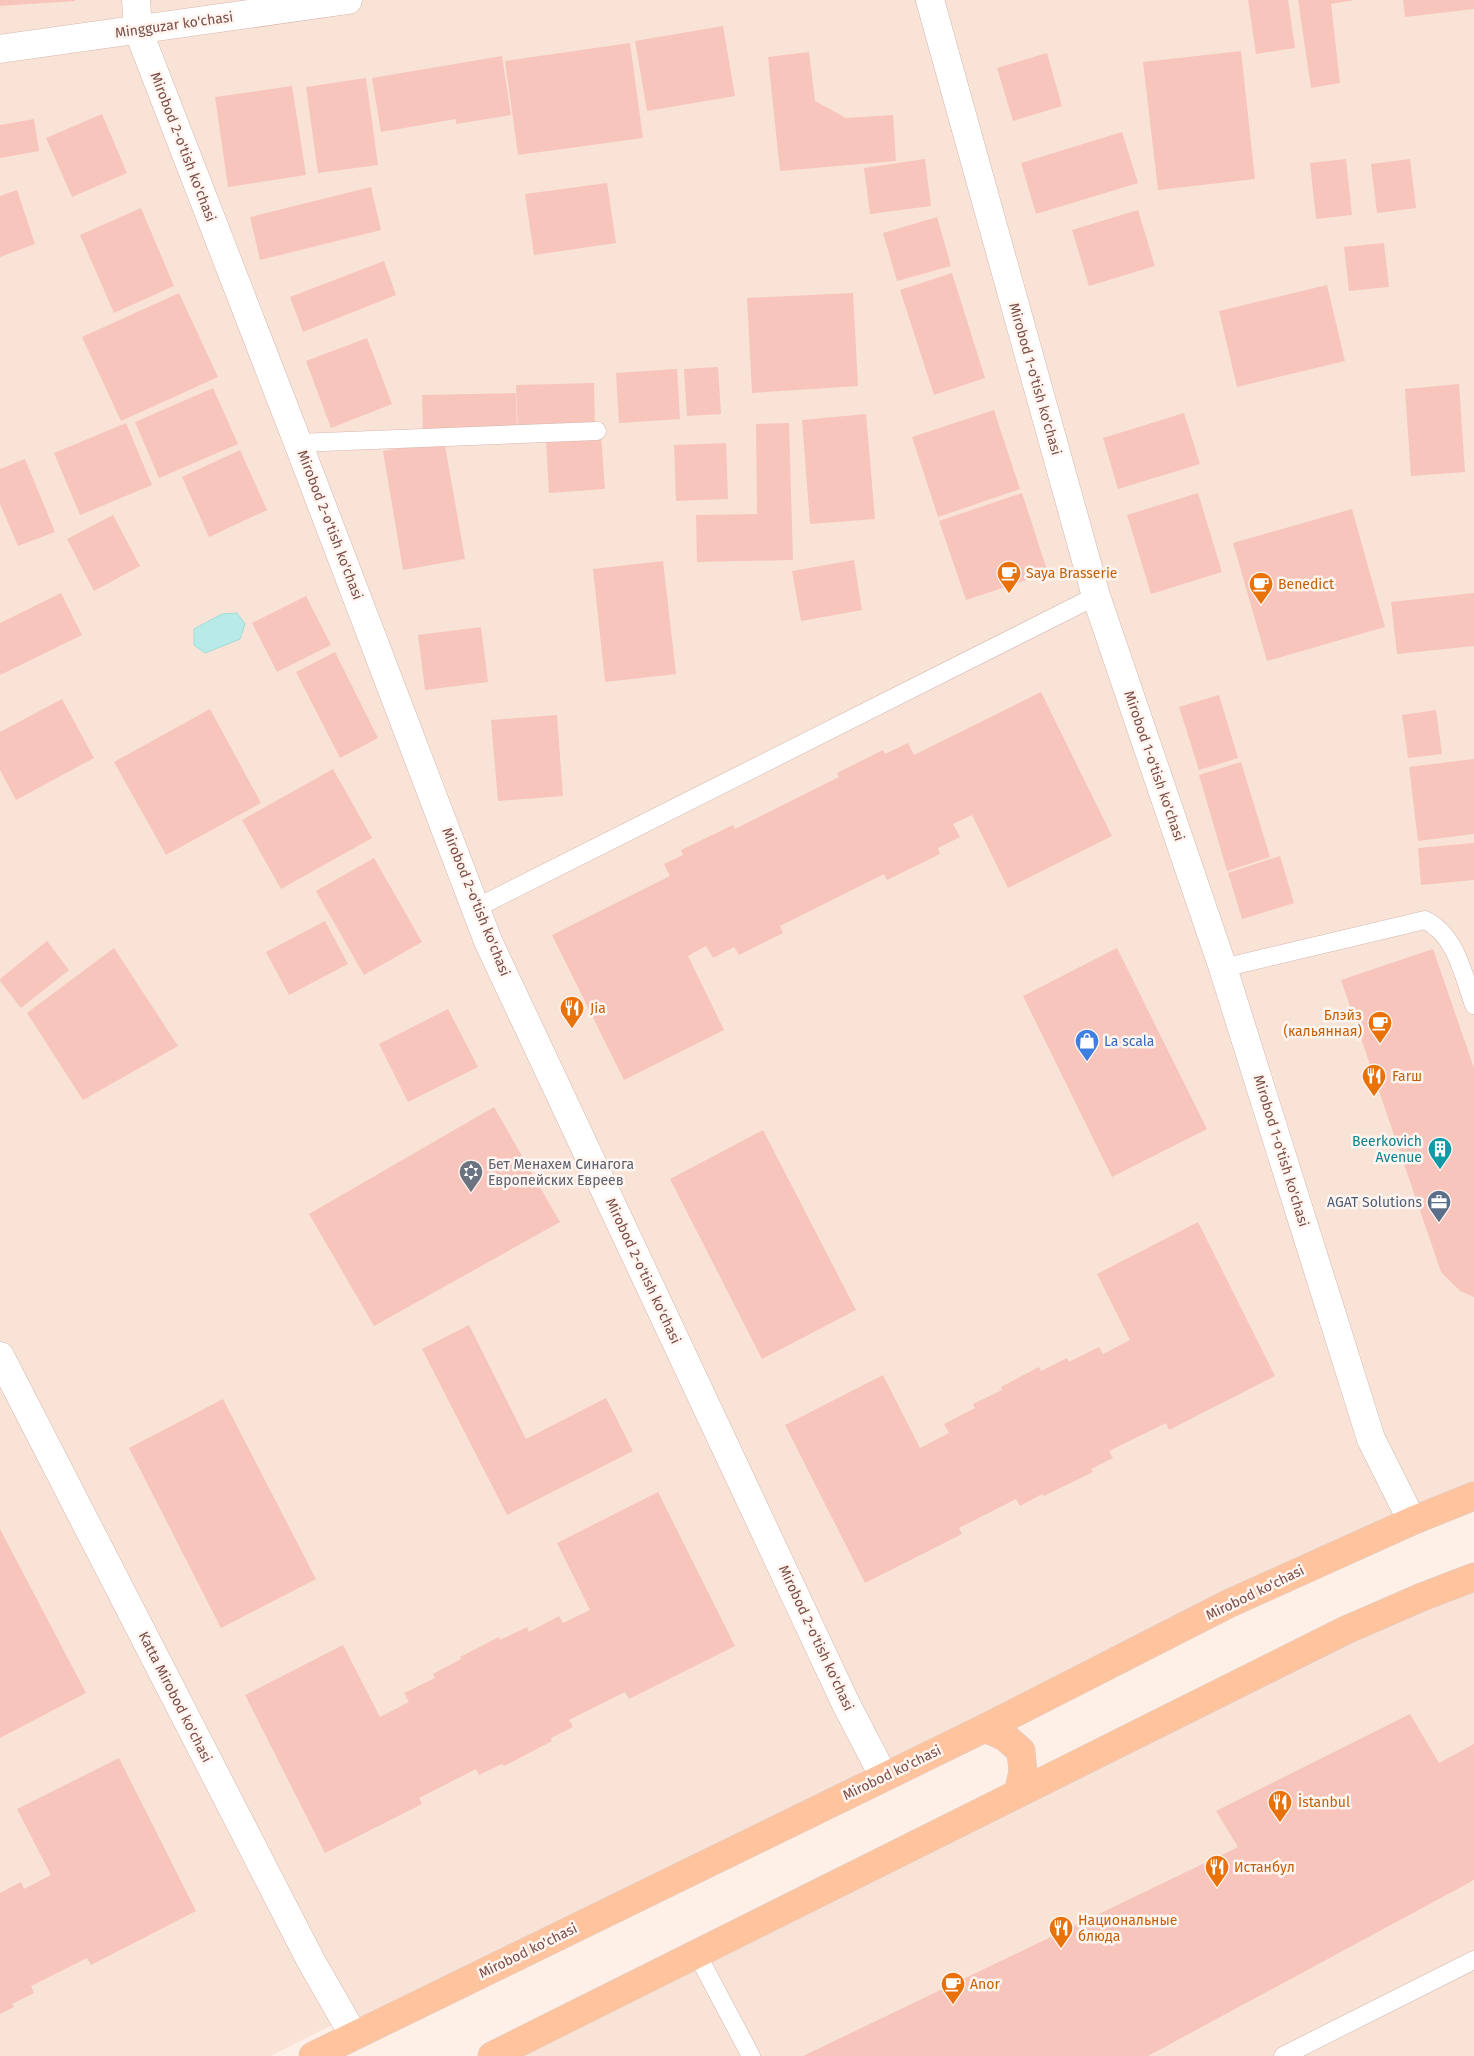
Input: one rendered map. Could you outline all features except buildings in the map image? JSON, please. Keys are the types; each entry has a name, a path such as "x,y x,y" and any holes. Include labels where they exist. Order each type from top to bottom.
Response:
{"main road":[{"name":"Mirobod ko'chasi","path":"313,2056 985,1728 1228,1604 1412,1521 1474,1496"},
{"path":"492,2056 1346,1630 1474,1577"},
{"path":"985,1728 1005,1737 1021,1751 1023,1772 1018,1793"}],"street":[{"name":"Mirobod 2-o'tish ko'chasi","path":"136,0 138,30 488,941 846,1704 884,1777"},
{"name":"Mingguzar ko'chasi","path":"0,49 342,0"},
{"name":"Mirobod 1-o'tish ko'chasi","path":"930,0 1096,596 1224,968 1372,1439 1412,1521"},
{"name":"Katta Mirobod ko'chasi","path":"0,1356 311,1961 354,2036"}],"lane":[{"path":"298,443 597,431"},
{"path":"476,908 1096,596"},
{"path":"1224,968 1425,920 1437,926 1451,943 1474,1005"},
{"path":"697,1954 752,2056"},
{"path":"1282,2056 1474,1960"}],"shaded area":[{"path":"0,0 1474,0 1474,1496 354,2036 344,2019 271,2056 0,2056"},
{"path":"1474,1577 1474,2056 492,2056"}],"water":[{"path":"237,613 245,624 240,639 205,653 194,645 194,629 222,614"}],"place":[{"name":"Saya Brasserie","path":"1009,594"},
{"name":"Benedict","path":"1261,605"},
{"name":"Jia","path":"572,1029"},
{"name":"Блэйз (кальянная)","path":"1380,1044"},
{"name":"La scala","path":"1087,1062"},
{"name":"Farш","path":"1374,1097"},
{"name":"Beerkovich Avenue","path":"1440,1170"},
{"name":"Бет Менахем Синагога Европейских Евреев","path":"471,1193"},
{"name":"AGAT Solutions","path":"1439,1223"},
{"name":"İstanbul","path":"1280,1823"},
{"name":"Истанбул","path":"1217,1888"},
{"name":"Национальные блюда","path":"1061,1949"},
{"name":"Anor","path":"953,2005"}]}
